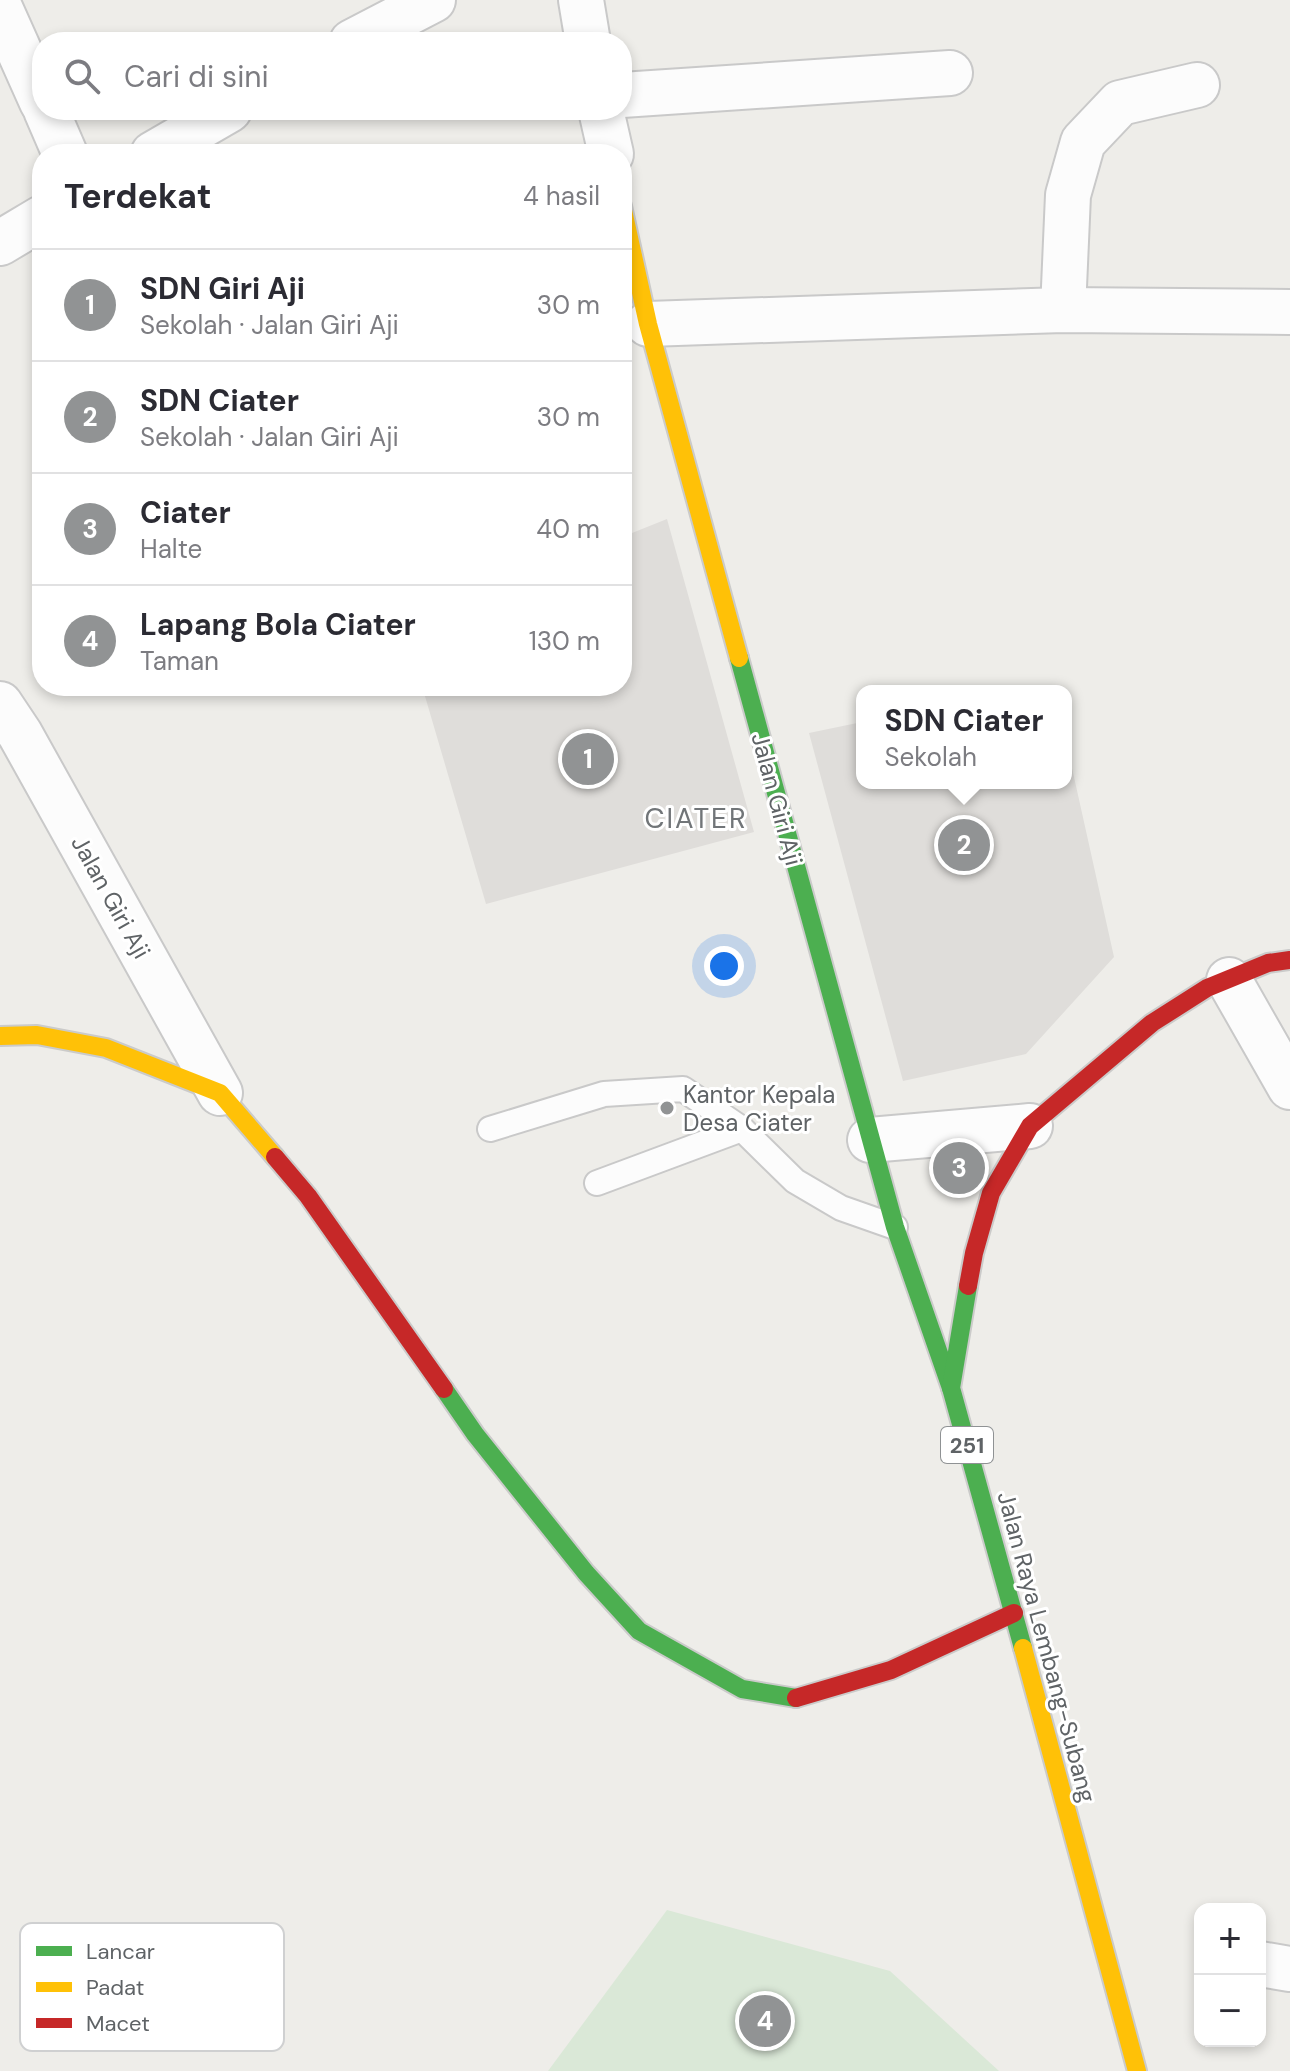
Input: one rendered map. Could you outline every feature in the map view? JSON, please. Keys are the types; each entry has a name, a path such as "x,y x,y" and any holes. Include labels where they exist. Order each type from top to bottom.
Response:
{"street":[{"path":"371,32 433,0"},
{"path":"581,0 586,32"},
{"path":"0,8 32,80"},
{"path":"632,94 950,73"},
{"path":"1063,310 1068,195 1083,142 1120,103 1197,85"},
{"path":"50,120 61,144"},
{"path":"170,144 212,120"},
{"path":"603,120 609,144"},
{"path":"0,243 32,224"},
{"name":"Jalan Giri Aji","path":"632,251 648,324 870,1140 895,1227 951,1388"},
{"path":"648,324 1063,310 1290,312"},
{"name":"Jalan Giri Aji","path":"0,704 20,734 220,1093"},
{"name":"Jalan Raya Lembang-Subang","path":"1137,2071 951,1388 974,1253 991,1193 1030,1126 1152,1023 1207,988 1268,963 1290,960"},
{"path":"1229,980 1290,1087"},
{"path":"0,1036 37,1035 106,1048 220,1093 308,1196 475,1434 586,1573 639,1631 742,1689 794,1699 891,1670 1014,1613"},
{"path":"870,1140 1030,1126"},
{"path":"1266,1965 1290,1969"}],"lane":[{"path":"490,1129 604,1094 683,1089 742,1129 795,1181 841,1208 895,1227"},
{"path":"597,1183 742,1129"}],"shaded area":[{"path":"667,519 754,832 486,904 425,696 632,696 632,533"},
{"path":"856,723 856,789 1072,789 1072,768 1114,957 1026,1054 903,1081 809,733"}],"green space":[{"path":"667,1910 890,1971 999,2071 548,2071"}],"traffic: fast":[{"path":"739,658 895,1227 951,1388"},
{"path":"968,1286 951,1388 1023,1648"},
{"path":"444,1389 475,1434 586,1573 639,1631 742,1689 796,1698"}],"traffic: slow":[{"path":"632,251 648,324 739,658"},
{"path":"0,1036 37,1035 106,1048 220,1093 275,1157"},
{"path":"1023,1648 1137,2071"}],"traffic: jam":[{"path":"968,1286 991,1193 1030,1126 1152,1023 1207,988 1268,963 1290,960"},
{"path":"275,1157 308,1196 444,1389"},
{"path":"796,1698 891,1670 1014,1613"}],"place":[{"name":"SDN Giri Aji","path":"588,759"},
{"name":"SDN Ciater","path":"964,845"},
{"name":"Kantor Kepala Desa Ciater","path":"667,1108"},
{"name":"Ciater","path":"959,1168"},
{"name":"Lapang Bola Ciater","path":"765,2021"}],"district":[{"name":"CIATER","path":"696,818"}]}
